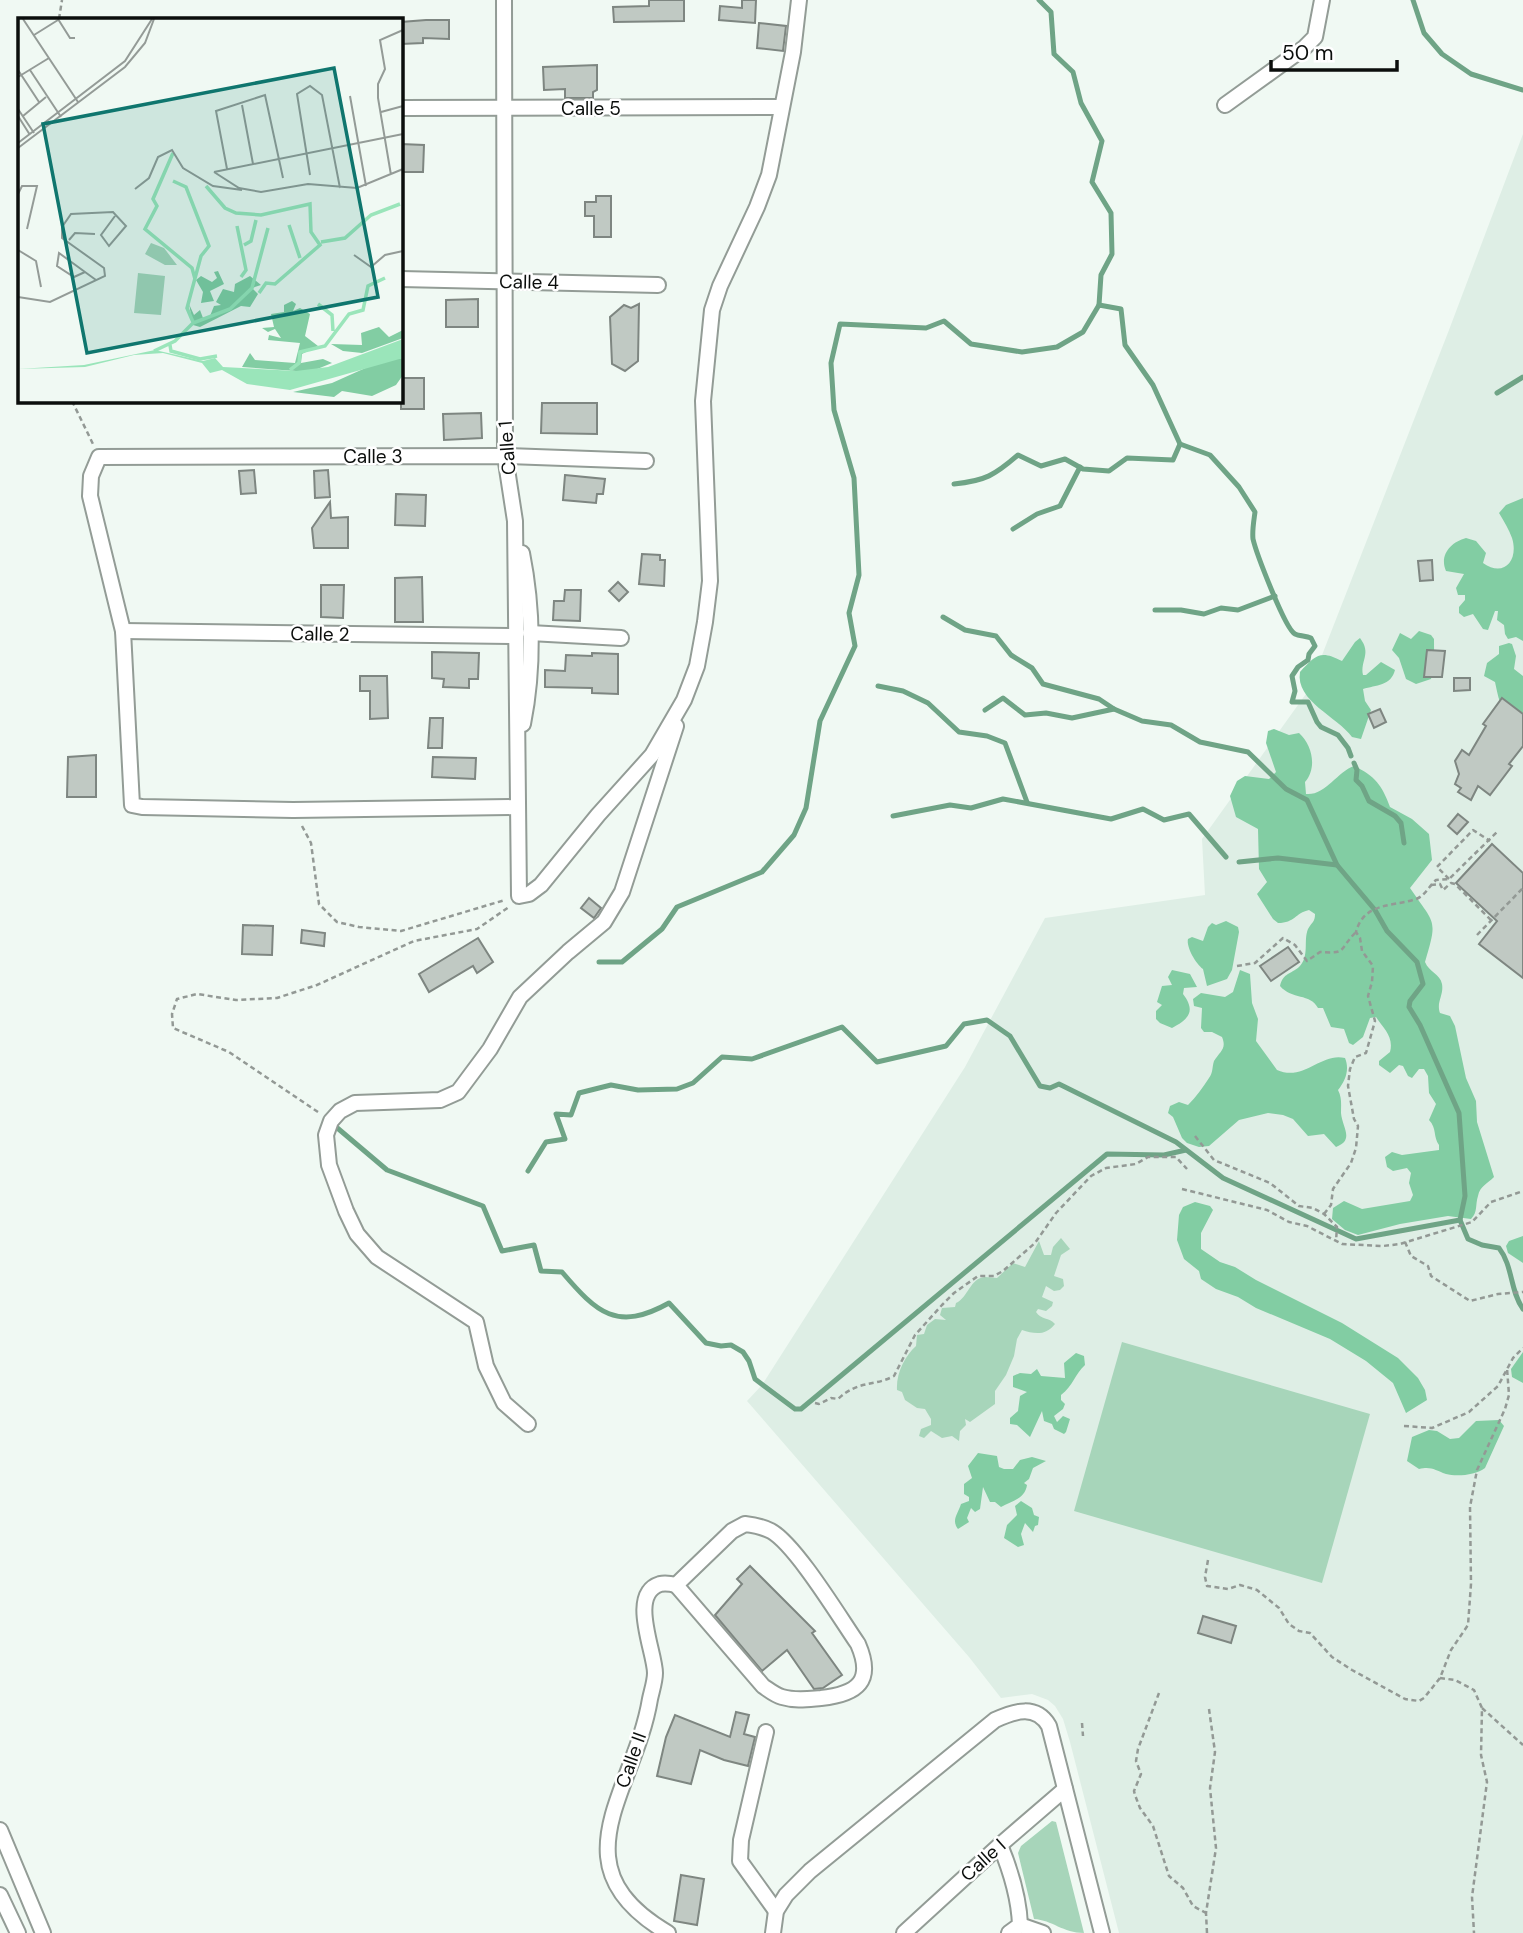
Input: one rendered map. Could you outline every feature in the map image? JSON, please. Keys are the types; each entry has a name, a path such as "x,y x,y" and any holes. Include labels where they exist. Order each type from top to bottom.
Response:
{"street":[{"name":"Calle 1","path":"504,0 505,456 527,581 523,635 527,706 517,757 518,807"},
{"path":"528,1424 505,1403 498,1391 486,1366 477,1321 377,1257 357,1234 329,1165 326,1135 331,1121 340,1111 355,1103 440,1100 458,1092 490,1049 520,997 568,951 604,922 622,892 697,666 710,581 703,401 712,310 769,175 793,52 799,0"},
{"path":"1225,105 1304,48 1315,37 1322,0"},
{"name":"Calle 5","path":"402,108 781,107"},
{"name":"Calle 4","path":"402,279 658,285"},
{"name":"Calle 3","path":"99,457 505,456 646,460"},
{"path":"99,457 91,475 90,496 123,631 132,805 293,810 518,807 524,895 541,885 652,755 684,700"},
{"name":"Calle 2","path":"123,631 523,635 621,639"},
{"name":"Calle II","path":"668,1933 643,1918 619,1893 609,1866 608,1831 649,1705 655,1671 644,1621 645,1601 649,1592 660,1584 676,1584 732,1531 745,1524 756,1525 773,1532 791,1548 858,1644 866,1662 864,1676 856,1689 838,1696 799,1700 779,1697 763,1686 676,1584"},
{"path":"772,1933 776,1912 786,1895 810,1871 995,1720 1012,1712 1032,1711 1045,1720 1055,1748 1102,1933"},
{"path":"766,1732 741,1840 740,1861 776,1912"},
{"name":"Calle I","path":"904,1933 1000,1844 1065,1789"},
{"path":"0,1830 43,1933"},
{"path":"1000,1844 1019,1911 1014,1929 1043,1933"},
{"path":"0,1895 18,1933"}],"path":[{"path":"59,18 62,0"},
{"path":"72,402 99,457"},
{"path":"293,810 311,843 319,904 337,922 401,931 524,895"},
{"path":"1449,880 1437,867 1475,828 1490,841"},
{"path":"1237,966 1255,963 1283,938 1295,945 1307,961 1320,952 1335,954 1343,950 1366,914 1385,905 1418,899 1438,879 1449,880 1497,832"},
{"path":"1431,885 1440,884 1444,890 1451,883 1455,884 1492,921"},
{"path":"1477,935 1523,888"},
{"path":"331,1121 229,1052 173,1028 172,1014 177,999 197,995 236,1000 277,998 317,985 414,941 477,929 524,895"},
{"path":"1324,1214 1331,1205 1333,1189 1352,1163 1356,1148 1358,1126 1353,1119 1349,1075 1355,1057 1366,1053 1375,1021 1368,996 1373,965 1362,951 1356,932"},
{"path":"1195,1136 1214,1160 1270,1183 1299,1206 1313,1208 1324,1214 1337,1227 1336,1241"},
{"path":"815,1403 819,1404 831,1398 838,1399 858,1385 878,1383 894,1376 915,1335 954,1293 978,1276 993,1276 1003,1271 1039,1239 1056,1213 1097,1172 1136,1164 1148,1157 1176,1157 1187,1169"},
{"path":"1182,1189 1267,1210 1336,1241 1383,1246 1472,1222 1491,1202 1523,1191"},
{"path":"1405,1242 1411,1256 1428,1266 1432,1276 1471,1301 1522,1292"},
{"path":"1404,1426 1433,1428 1469,1412 1498,1385 1523,1348"},
{"path":"1208,1560 1207,1586 1228,1589 1240,1585 1257,1590 1279,1608 1289,1624 1310,1633 1332,1657 1405,1699 1419,1701 1424,1698 1440,1678 1451,1650 1468,1625 1471,1584 1470,1507 1478,1470 1505,1409 1508,1395 1507,1368"},
{"path":"1440,1678 1455,1680 1474,1690 1482,1708 1523,1745"},
{"path":"1159,1693 1138,1749 1136,1760 1142,1774 1134,1791 1140,1808 1153,1826 1170,1877 1183,1888 1193,1906 1206,1913"},
{"path":"1474,1933 1472,1897 1487,1782 1481,1755 1482,1708"},
{"path":"1208,1933 1206,1913 1216,1848 1210,1788 1215,1752 1209,1709"},
{"path":"1082,1723 1083,1736"}],"shaded area":[{"path":"1523,134 1523,1933 1119,1933 1070,1742 1063,1719 1055,1706 1032,1694 1001,1698 969,1657 747,1401 762,1385 965,1067 1045,918 1205,895 1202,839 1308,691"}],"green space":[{"path":"1523,498 1523,641 1516,637 1508,639 1504,625 1497,620 1498,611 1495,611 1488,630 1483,629 1473,614 1464,617 1459,613 1465,595 1458,595 1456,588 1464,574 1446,571 1444,560 1451,546 1466,538 1476,541 1486,553 1483,563 1497,569 1508,564 1514,546 1499,513 1506,505"},
{"path":"1419,631 1431,635 1434,639 1434,665 1431,679 1416,684 1406,679 1399,658 1392,650 1400,633 1411,639"},
{"path":"1360,638 1365,648 1363,675 1381,662 1395,670 1387,682 1363,689 1365,701 1371,710 1361,739 1352,737 1319,708 1304,692 1300,682 1300,672 1310,661 1324,655 1342,661"},
{"path":"1512,644 1516,656 1514,669 1523,676 1523,718 1502,705 1495,682 1484,676 1487,663 1499,654 1499,646"},
{"path":"1274,729 1289,735 1299,733 1308,744 1312,764 1305,782 1306,794 1313,794 1325,788 1354,766 1377,782 1390,807 1412,819 1429,834 1432,860 1410,888 1432,922 1432,937 1425,962 1442,984 1440,1013 1450,1016 1455,1026 1466,1078 1476,1101 1477,1122 1494,1177 1480,1190 1476,1211 1471,1219 1448,1216 1358,1235 1345,1230 1332,1219 1333,1208 1344,1201 1362,1209 1410,1201 1413,1195 1409,1183 1411,1173 1407,1168 1393,1171 1387,1167 1385,1157 1392,1152 1402,1155 1439,1150 1429,1120 1436,1104 1429,1093 1428,1076 1424,1069 1419,1069 1412,1078 1403,1066 1399,1065 1390,1073 1379,1065 1379,1061 1390,1052 1391,1042 1376,1017 1370,1018 1363,1037 1353,1045 1349,1043 1344,1029 1331,1027 1323,1008 1318,1008 1310,1000 1290,993 1280,986 1285,976 1302,963 1308,929 1315,914 1309,910 1284,923 1273,919 1257,894 1267,882 1259,869 1258,829 1236,817 1230,796 1237,781 1245,776 1269,779 1276,772 1266,743 1268,731"},
{"path":"1226,921 1238,927 1239,932 1232,970 1227,979 1207,986 1203,969 1192,955 1188,939 1192,937 1203,941 1212,923 1216,925"},
{"path":"1172,970 1190,974 1197,987 1184,988 1183,994 1189,1005 1189,1014 1172,1028 1156,1019 1156,1011 1162,1005 1157,1002 1162,986 1172,985 1168,977"},
{"path":"1240,970 1250,974 1252,1003 1258,1019 1256,1041 1277,1070 1296,1072 1328,1059 1345,1058 1346,1075 1338,1090 1346,1133 1342,1144 1336,1147 1324,1134 1308,1136 1293,1119 1268,1113 1239,1120 1209,1146 1199,1147 1182,1138 1173,1117 1168,1113 1170,1106 1179,1102 1188,1105 1194,1099 1210,1076 1214,1061 1224,1044 1222,1037 1212,1032 1204,1032 1201,1028 1202,1008 1194,1006 1193,999 1201,993 1225,997 1233,992"},
{"path":"1195,1202 1210,1206 1213,1210 1201,1233 1201,1249 1220,1262 1235,1267 1342,1323 1398,1358 1418,1378 1427,1400 1406,1413 1393,1383 1366,1361 1330,1339 1256,1308 1201,1279 1199,1271 1184,1259 1177,1240 1179,1215 1183,1207"},
{"path":"1523,1236 1523,1263 1508,1253 1506,1246 1509,1241"},
{"path":"1061,1238 1070,1249 1061,1255 1054,1276 1063,1279 1064,1286 1054,1291 1046,1286 1042,1297 1053,1302 1052,1306 1046,1311 1038,1309 1036,1312 1055,1324 1048,1331 1040,1333 1022,1330 1006,1375 995,1391 995,1404 970,1422 965,1419 966,1425 960,1431 959,1441 952,1436 942,1438 931,1431 924,1438 919,1436 921,1429 931,1425 931,1419 925,1409 917,1408 905,1400 902,1392 897,1390 900,1371 916,1346 917,1335 924,1334 927,1325 935,1319 946,1320 940,1315 942,1308 955,1307 972,1284 980,1278 997,1278 1013,1263 1025,1267 1039,1241 1044,1255 1051,1255 1053,1247"},
{"path":"1122,1342 1370,1414 1322,1583 1074,1511"},
{"path":"1523,1352 1523,1383 1512,1377 1511,1369"},
{"path":"1076,1353 1084,1356 1085,1365 1061,1395 1065,1404 1054,1416 1057,1422 1063,1416 1070,1419 1066,1432 1064,1434 1054,1429 1052,1424 1044,1421 1042,1411 1030,1437 1017,1425 1010,1424 1010,1418 1018,1411 1020,1396 1027,1392 1013,1387 1013,1376 1020,1373 1031,1374 1037,1369 1041,1376 1065,1378 1064,1363"},
{"path":"1499,1420 1504,1426 1485,1468 1477,1472 1450,1475 1430,1468 1419,1469 1407,1461 1412,1437 1429,1430 1437,1431 1450,1439 1459,1438 1476,1421"},
{"path":"978,1453 997,1456 999,1467 1004,1469 1013,1469 1020,1460 1032,1457 1046,1461 1033,1468 1029,1479 1024,1483 1027,1485 1026,1490 1021,1497 1001,1507 990,1502 983,1487 980,1509 975,1512 971,1508 967,1518 969,1522 958,1529 955,1523 957,1514 961,1504 969,1501 969,1497 964,1494 964,1484 972,1478 968,1466"},
{"path":"1021,1501 1039,1517 1033,1532 1025,1523 1021,1534 1024,1545 1018,1547 1004,1538 1007,1525 1017,1515 1015,1506"},
{"path":"1052,1821 1056,1822 1084,1933 1034,1919 1018,1853 1021,1846"}],"building":[{"path":"649,0 684,0 684,21 614,22 613,7 649,6"},
{"path":"742,0 756,0 755,23 719,20 720,6 742,8"},
{"path":"449,20 449,39 423,38 423,43 402,44 402,22"},
{"path":"759,23 786,26 783,51 757,48"},
{"path":"597,65 597,90 593,92 593,98 565,98 565,89 544,90 543,67"},
{"path":"402,144 424,145 423,172 402,172"},
{"path":"596,196 611,196 611,237 594,237 594,216 585,216 585,202 596,202"},
{"path":"478,299 478,327 446,327 446,300"},
{"path":"639,304 638,361 625,371 612,364 610,317 624,305 631,308"},
{"path":"402,378 424,378 424,409 401,409"},
{"path":"542,403 597,403 597,434 541,433"},
{"path":"481,413 482,438 444,440 443,414"},
{"path":"254,470 256,493 241,494 239,471"},
{"path":"328,470 330,497 315,498 314,471"},
{"path":"565,475 605,479 603,494 597,494 596,503 563,500"},
{"path":"396,494 426,495 425,526 395,525"},
{"path":"330,502 331,518 348,517 348,548 314,548 312,528"},
{"path":"642,554 660,555 660,560 665,560 664,586 639,584"},
{"path":"1432,560 1433,580 1420,581 1418,561"},
{"path":"422,577 423,622 395,622 395,578"},
{"path":"618,582 628,592 619,601 609,591"},
{"path":"321,585 344,585 343,618 321,617"},
{"path":"565,590 581,590 580,621 553,620 554,601 564,601"},
{"path":"1427,650 1445,651 1442,677 1424,677"},
{"path":"432,652 479,653 478,679 469,679 469,688 443,687 444,679 432,678"},
{"path":"592,653 618,654 618,694 592,693 592,688 545,687 545,670 565,671 566,655 592,656"},
{"path":"360,676 387,676 388,718 370,719 370,691 360,691"},
{"path":"1454,678 1470,678 1470,690 1454,691"},
{"path":"1502,698 1523,714 1523,746 1490,795 1478,786 1471,800 1458,792 1461,788 1455,784 1459,774 1455,761 1462,750 1469,755 1486,726 1483,724"},
{"path":"1380,709 1386,722 1374,728 1368,714"},
{"path":"430,718 443,718 442,748 428,748"},
{"path":"96,755 96,797 67,797 68,757"},
{"path":"433,757 476,758 475,779 432,777"},
{"path":"1458,814 1468,822 1457,834 1448,826"},
{"path":"1492,844 1523,873 1523,978 1479,944 1497,921 1456,883"},
{"path":"589,898 601,908 594,918 581,908"},
{"path":"243,925 273,926 272,955 242,954"},
{"path":"302,930 325,933 324,946 301,943"},
{"path":"478,938 493,962 477,973 473,966 429,992 419,974"},
{"path":"1288,947 1299,962 1271,981 1260,966"},
{"path":"750,1566 815,1631 812,1633 842,1675 823,1688 814,1689 787,1650 762,1671 715,1615 742,1584 737,1579"},
{"path":"1203,1616 1236,1626 1231,1643 1198,1633"},
{"path":"736,1712 749,1715 744,1734 755,1737 748,1766 700,1750 691,1784 657,1776 666,1737 675,1715 730,1737"},
{"path":"681,1875 704,1879 697,1925 674,1921"}],"waterway":[{"path":"1039,0 1051,12 1054,54 1073,72 1081,103 1102,141 1092,182 1111,213 1112,254 1101,275 1099,305"},
{"path":"1413,0 1424,33 1442,54 1471,74 1523,90"},
{"path":"599,962 622,962 662,929 677,907 762,872 794,835 806,808 820,721 855,646 849,613 859,575 854,478 834,410 831,363 840,324 926,328 944,321 971,344 1022,352 1057,347 1083,332 1099,305 1121,309 1125,345 1153,385 1180,444 1210,455 1239,487 1255,512 1253,539 1278,605 1290,629 1295,634 1311,638 1315,646 1308,660 1298,667 1292,676 1295,691 1292,702 1308,702 1317,722 1321,727 1338,735 1351,756"},
{"path":"1497,393 1523,377"},
{"path":"954,484 989,476 1018,455 1041,466 1065,459 1083,469 1109,471 1127,458 1173,460 1180,444"},
{"path":"1013,529 1037,514 1060,506 1080,467"},
{"path":"1155,610 1181,610 1204,614 1221,608 1238,610 1275,596"},
{"path":"943,617 965,630 996,636 1011,655 1032,668 1043,684 1099,699 1142,721 1171,725 1200,742 1248,752 1286,789 1307,800 1337,865 1375,910 1387,931 1417,962 1423,984 1410,1001 1409,1007 1420,1025 1459,1113 1465,1196 1460,1220 1468,1239 1499,1248 1504,1255 1523,1309"},
{"path":"878,686 903,691 928,703 959,732 987,736 1005,743 1027,802"},
{"path":"985,710 1003,698 1025,715 1046,713 1072,718 1114,709"},
{"path":"1354,763 1357,770 1356,780 1369,801 1395,816 1401,823 1404,843"},
{"path":"893,816 950,805 971,808 1003,799 1111,819 1143,809 1164,820 1189,814 1226,857"},
{"path":"1239,862 1278,858 1337,865"},
{"path":"528,1171 546,1142 565,1139 556,1114 571,1115 579,1093 611,1085 638,1090 677,1089 693,1083 722,1057 752,1059 842,1027 877,1062 946,1046 964,1024 987,1020 1010,1036 1040,1086 1050,1088 1059,1084 1176,1142 1223,1178 1356,1239 1460,1220"},
{"path":"335,1126 387,1170 483,1206 502,1251 534,1245 541,1271 562,1272 586,1298 609,1314 635,1316 669,1303 706,1343 731,1345 743,1352 755,1379 795,1409 801,1409 1107,1154 1164,1155 1186,1150"}]}
